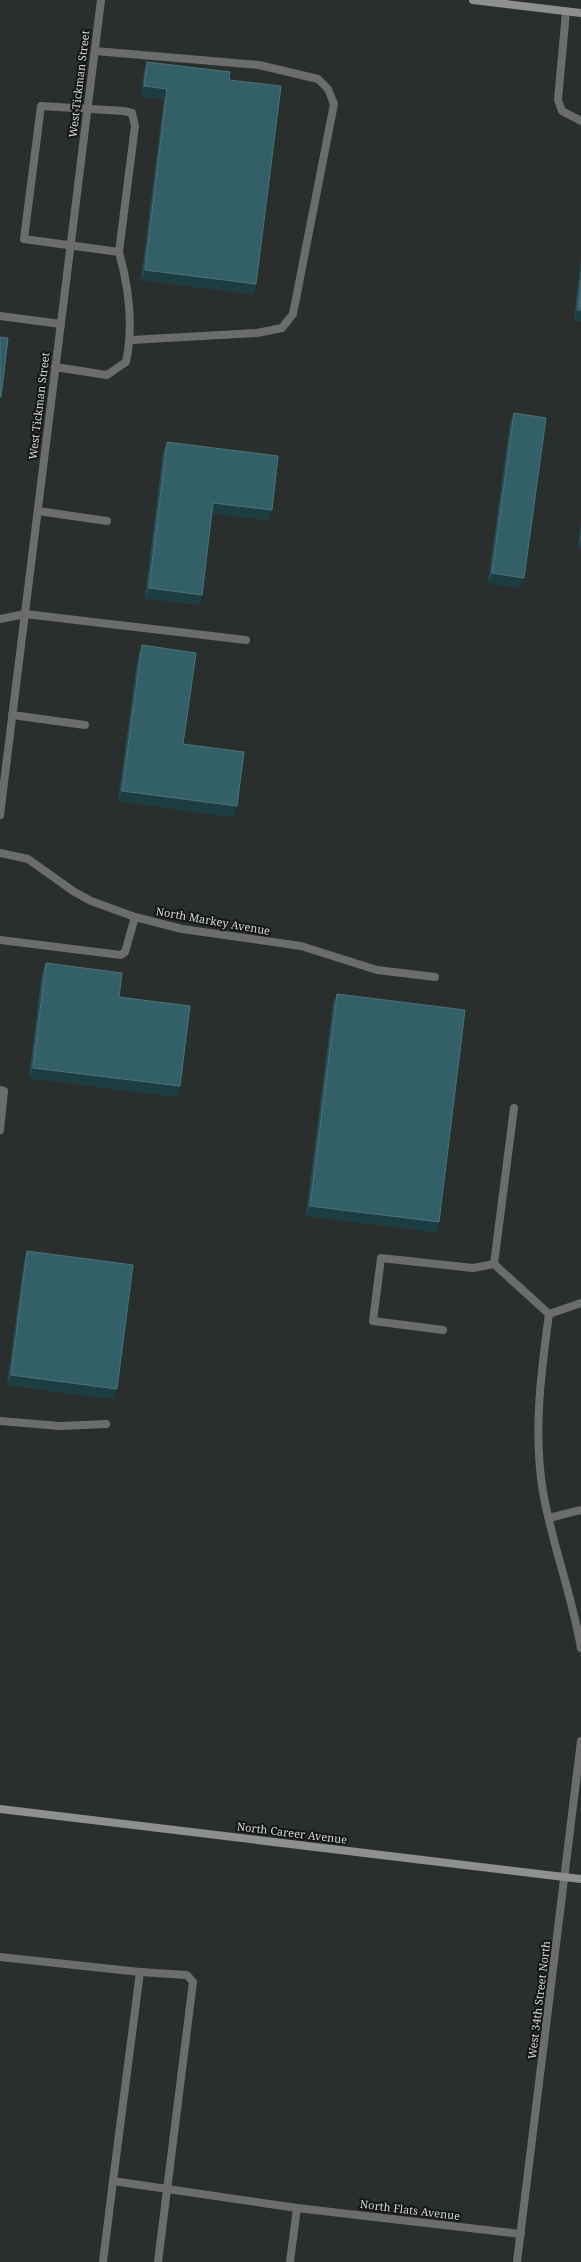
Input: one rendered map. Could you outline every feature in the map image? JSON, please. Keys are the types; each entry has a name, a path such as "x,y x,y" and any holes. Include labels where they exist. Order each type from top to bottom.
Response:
{"street":[{"name":"West Tickman Street","path":"0,815 101,0"},
{"path":"472,0 581,14"},
{"path":"566,12 558,100 562,111 581,121"},
{"path":"95,51 259,66 318,80 328,89 334,104 293,314 282,328 256,333 130,340"},
{"path":"55,367 107,375 126,362 130,340 128,295 119,252 135,126 132,113 124,111 42,106 24,239 119,252"},
{"path":"0,316 60,324"},
{"path":"38,511 107,521"},
{"path":"0,619 25,614 246,640"},
{"path":"12,715 85,725"},
{"name":"North Markey Avenue","path":"0,853 28,860 85,898 135,917 182,929 301,946 377,970 435,977"},
{"path":"0,940 121,955 125,952 135,917"},
{"path":"0,1090 4,1090 0,1130"},
{"path":"494,1264 514,1108"},
{"path":"443,1330 373,1320 381,1258 473,1268 494,1264"},
{"path":"494,1264 549,1314"},
{"path":"549,1314 581,1304"},
{"path":"549,1314 541,1374 538,1429 543,1492 577,1625 581,1648"},
{"path":"0,1421 60,1426 106,1424"},
{"path":"549,1518 581,1510"},
{"name":"West 34th Street North","path":"518,2262 566,1877 581,1741"},
{"name":"North Career Avenue","path":"0,1809 581,1879"},
{"path":"0,1957 140,1972 187,1975 193,1982 158,2262"},
{"path":"103,2262 140,1972"},
{"name":"North Flats Avenue","path":"113,2181 297,2208 521,2234"},
{"path":"290,2262 297,2208"}],"building":[{"path":"147,62 230,72 229,80 281,86 256,284 145,270 167,89 144,86"},
{"path":"581,280 581,310 578,310"},
{"path":"0,337 8,338 1,397 0,397"},
{"path":"514,413 546,418 524,578 492,573"},
{"path":"167,442 278,456 272,510 213,503 202,595 149,588"},
{"path":"142,645 196,653 183,744 244,752 237,806 122,791"},
{"path":"46,963 122,973 119,997 190,1006 180,1086 33,1068"},
{"path":"337,994 465,1010 439,1222 310,1206"},
{"path":"27,1251 133,1265 117,1389 11,1375"}]}
